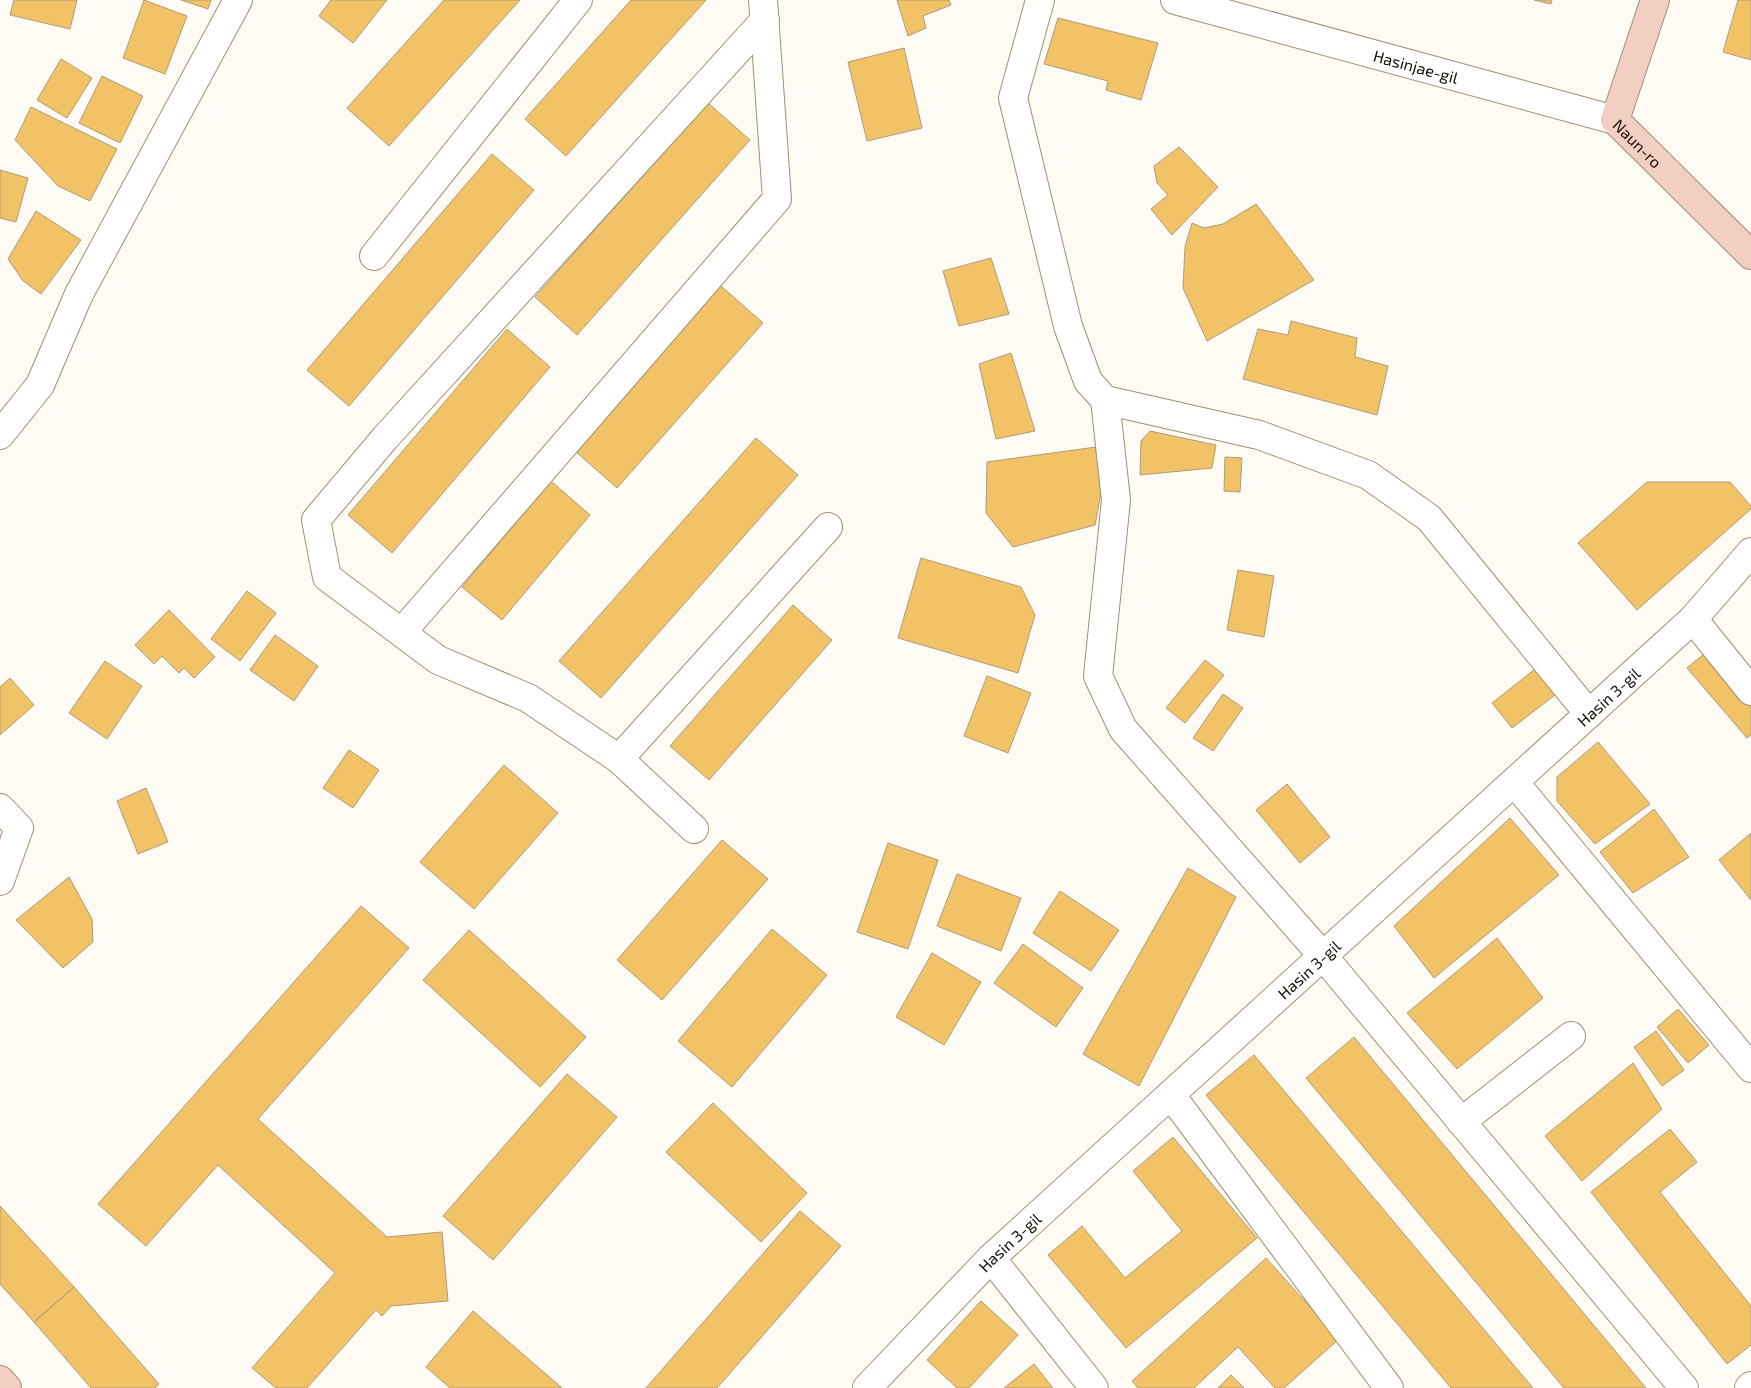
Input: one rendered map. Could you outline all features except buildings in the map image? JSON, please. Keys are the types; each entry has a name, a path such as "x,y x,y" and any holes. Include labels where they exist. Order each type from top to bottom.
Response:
{"street":[{"path":"0,435 40,385 79,294 238,0"},
{"path":"374,256 578,0"},
{"path":"1040,0 1013,98 1068,326 1088,381 1105,400 1259,435 1368,475 1429,518 1589,714"},
{"name":"Hasinjae-gil","path":"1175,0 1218,6 1615,120"},
{"name":"Naun-ro","path":"1655,0 1615,120 1751,255"},
{"path":"402,632 777,200 764,10"},
{"path":"694,829 619,759 528,698 438,660 327,578 316,520 385,438 764,10"},
{"path":"1105,400 1116,500 1098,676 1123,729 1323,956 1684,1388"},
{"path":"619,759 828,527"},
{"name":"Hasin 3-gil","path":"867,1388 991,1258 1694,618 1751,552"},
{"path":"1694,618 1751,691"},
{"path":"1514,783 1751,1068"},
{"path":"0,808 19,828 0,881"},
{"path":"1461,1122 1571,1036"},
{"path":"1170,1095 1389,1388"},
{"path":"991,1258 1094,1388"},
{"path":"0,1380 6,1388"}]}
